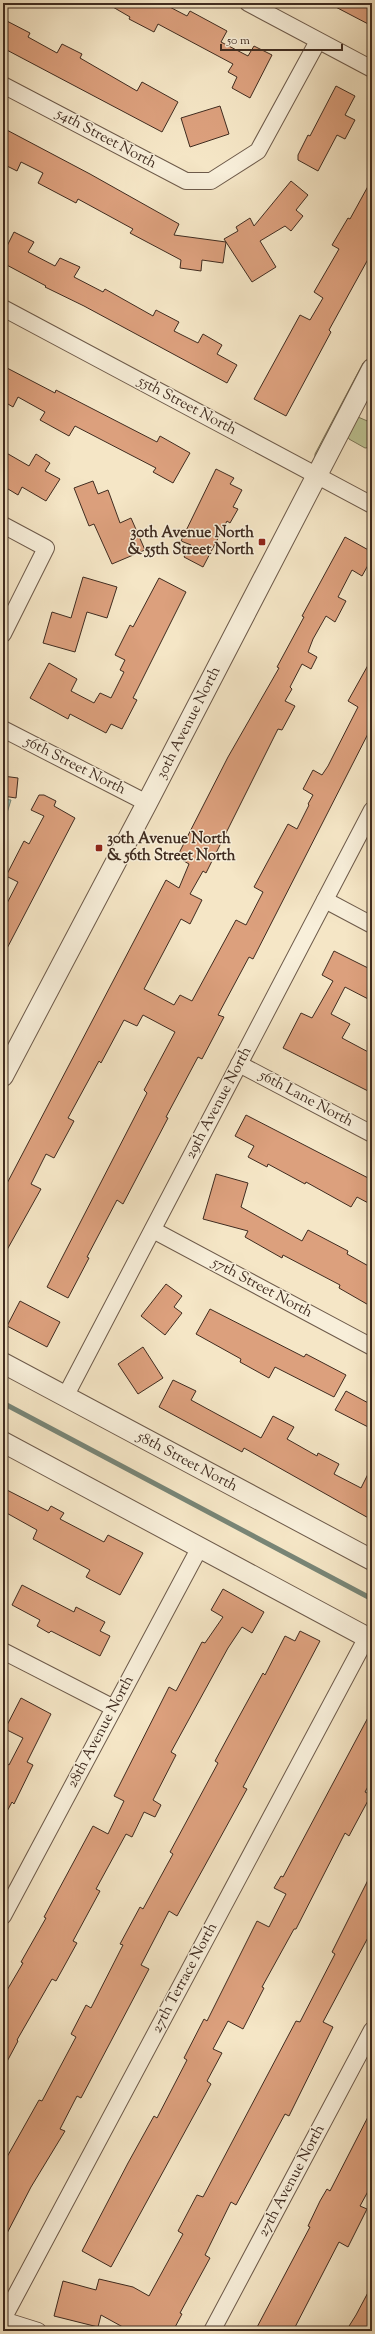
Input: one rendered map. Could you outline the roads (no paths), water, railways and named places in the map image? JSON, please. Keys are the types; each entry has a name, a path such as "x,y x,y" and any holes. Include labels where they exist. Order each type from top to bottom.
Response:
{"street":[{"path":"248,3 372,69"},
{"name":"54th Street North","path":"3,85 186,181 211,181 258,151 318,41"},
{"name":"55th Street North","path":"3,308 372,505"},
{"name":"30th Avenue North","path":"3,1076 147,803 372,369"},
{"path":"3,525 46,548 3,634"},
{"name":"56th Street North","path":"3,729 147,803"},
{"name":"29th Avenue North","path":"65,1397 372,810"},
{"path":"325,900 372,925"},
{"name":"56th Lane North","path":"239,1064 372,1134"},
{"name":"57th Street North","path":"153,1230 372,1347"},
{"name":"58th Street North","path":"3,1362 65,1397 372,1560"},
{"path":"3,1442 370,1638"},
{"name":"28th Avenue North","path":"3,1916 200,1548"},
{"name":"27th Terrace North","path":"3,2320 370,1638"},
{"path":"3,1651 114,1708"},
{"name":"27th Avenue North","path":"212,2331 372,2030"},
{"path":"3,2320 38,2331"}],"waterway":[{"path":"3,1403 372,1599"}],"place":[{"name":"30th Avenue North & 55th Street North","path":"262,542"},
{"name":"30th Avenue North & 56th Street North","path":"99,848"}]}
